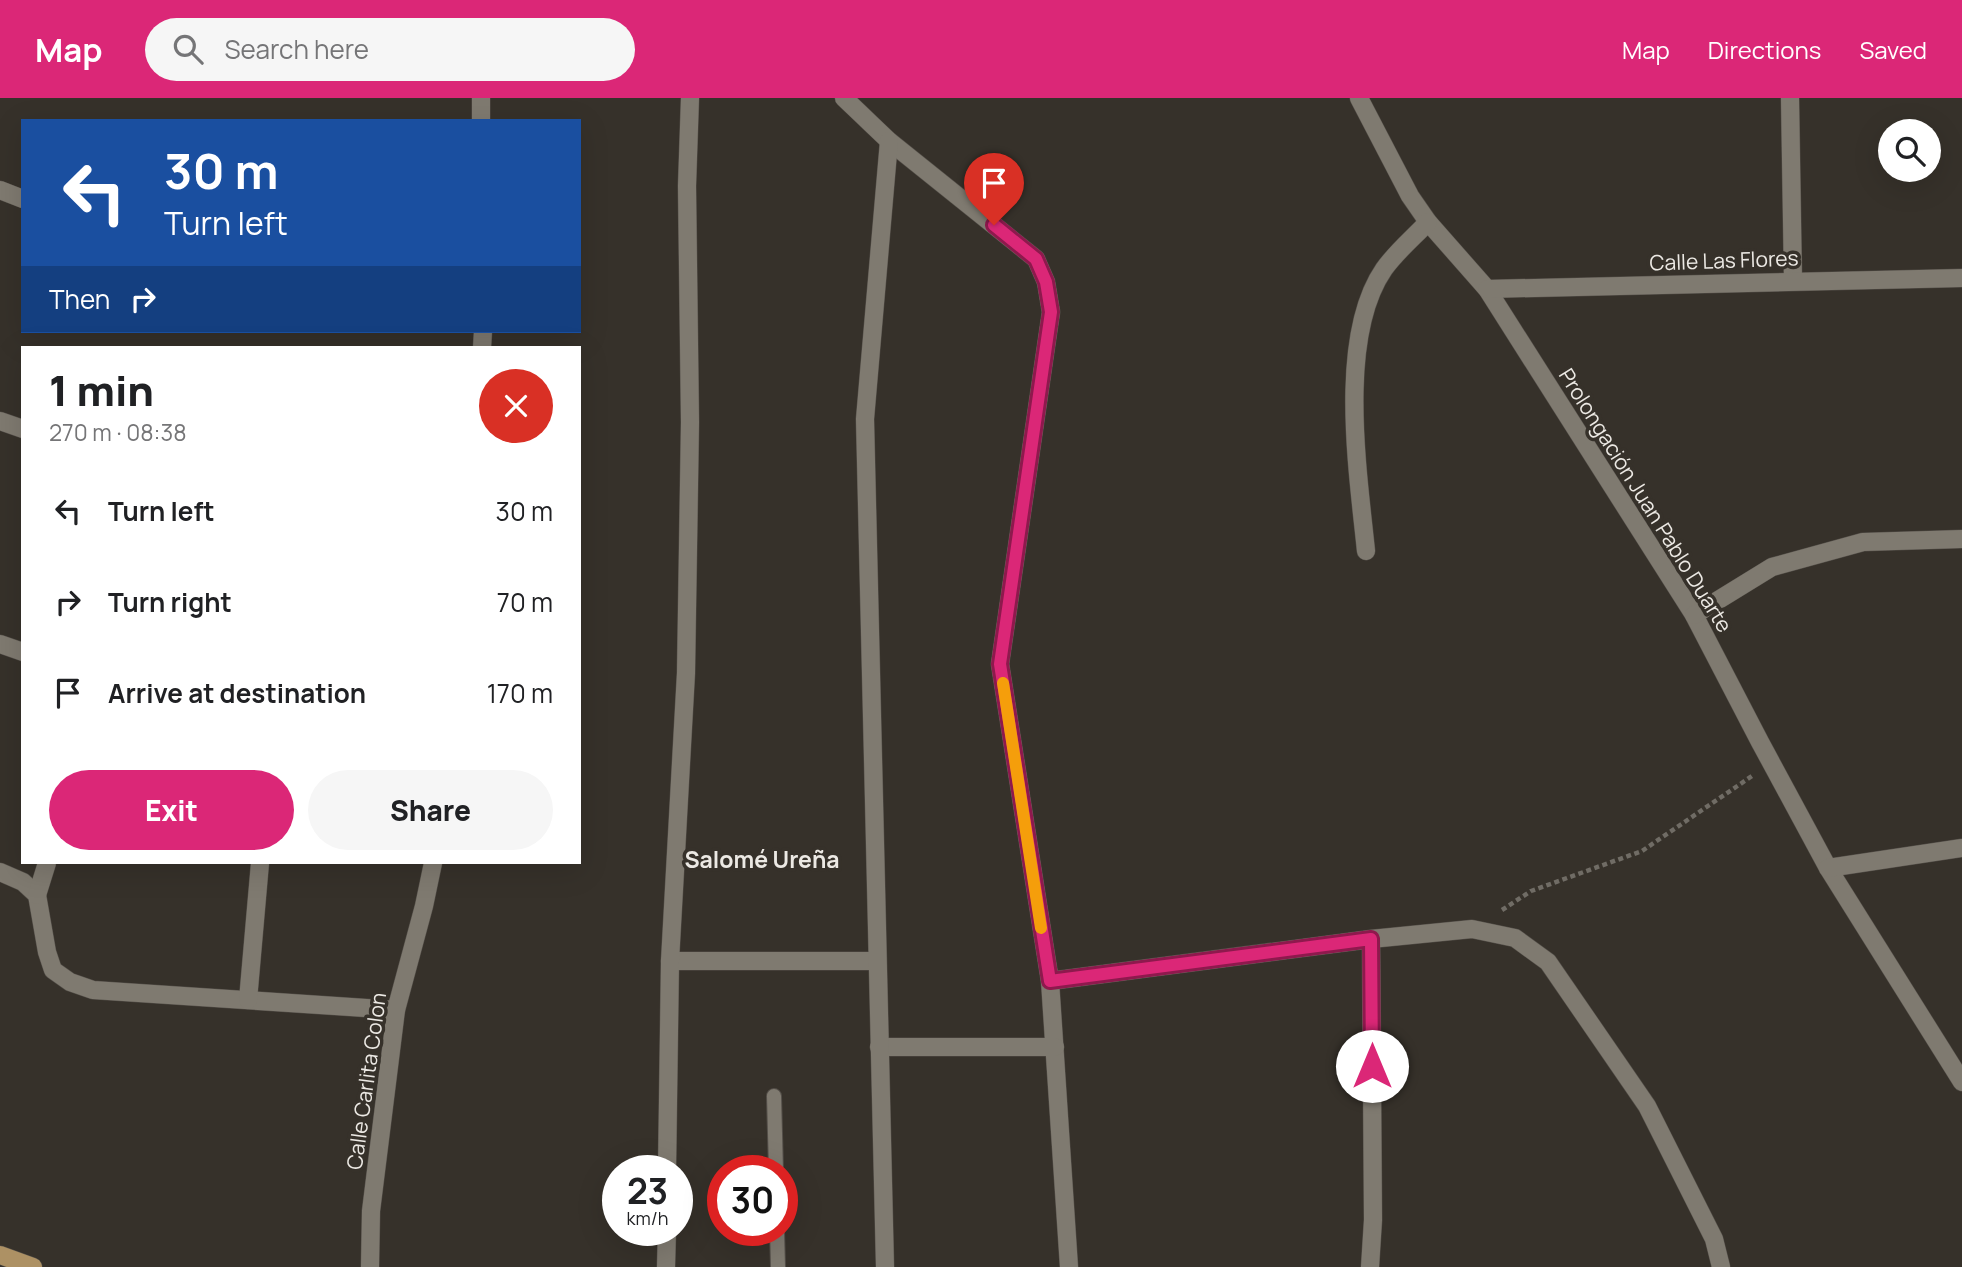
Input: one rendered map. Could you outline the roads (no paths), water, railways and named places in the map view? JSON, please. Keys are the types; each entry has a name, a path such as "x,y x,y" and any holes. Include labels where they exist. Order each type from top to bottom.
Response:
{"main road":[{"path":"1,1260 33,1267"}],"street":[{"path":"481,98 481,119"},
{"path":"667,1155 670,961 686,673 690,422 687,186 690,98"},
{"path":"844,98 889,141 1036,259 1046,282 1051,312 1000,664 1050,981 1069,1267"},
{"name":"Prolongación Juan Pablo Duarte","path":"1359,98 1410,196 1428,222 1487,289 1694,615 1828,869 1962,1082"},
{"path":"1790,98 1793,281"},
{"path":"884,1267 864,419 889,141"},
{"path":"0,190 21,198"},
{"path":"1366,551 1354,434 1356,368 1364,310 1384,269 1428,222"},
{"name":"Calle Las Flores","path":"1487,289 1962,278"},
{"path":"0,421 21,428"},
{"path":"1694,615 1772,567 1863,542 1962,539"},
{"path":"0,644 21,651"},
{"path":"1828,869 1962,848"},
{"path":"47,864 37,895 47,952 53,970 70,982 93,990 396,1010"},
{"path":"248,1000 260,864"},
{"name":"Calle Carlita Colon","path":"370,1267 371,1212 396,1010 433,864"},
{"path":"0,872 23,882 37,895"},
{"path":"1050,981 1371,939 1472,929 1514,938 1548,962 1647,1106 1714,1238 1721,1267"},
{"path":"1370,1267 1373,1220 1371,939"},
{"path":"670,961 877,961"},
{"path":"879,1047 1055,1047"},
{"path":"666,1267 667,1246"}],"lane":[{"path":"774,1096 776,1155"},
{"path":"777,1246 778,1267"}],"district":[{"name":"Salomé Ureña","path":"762,859"}]}
